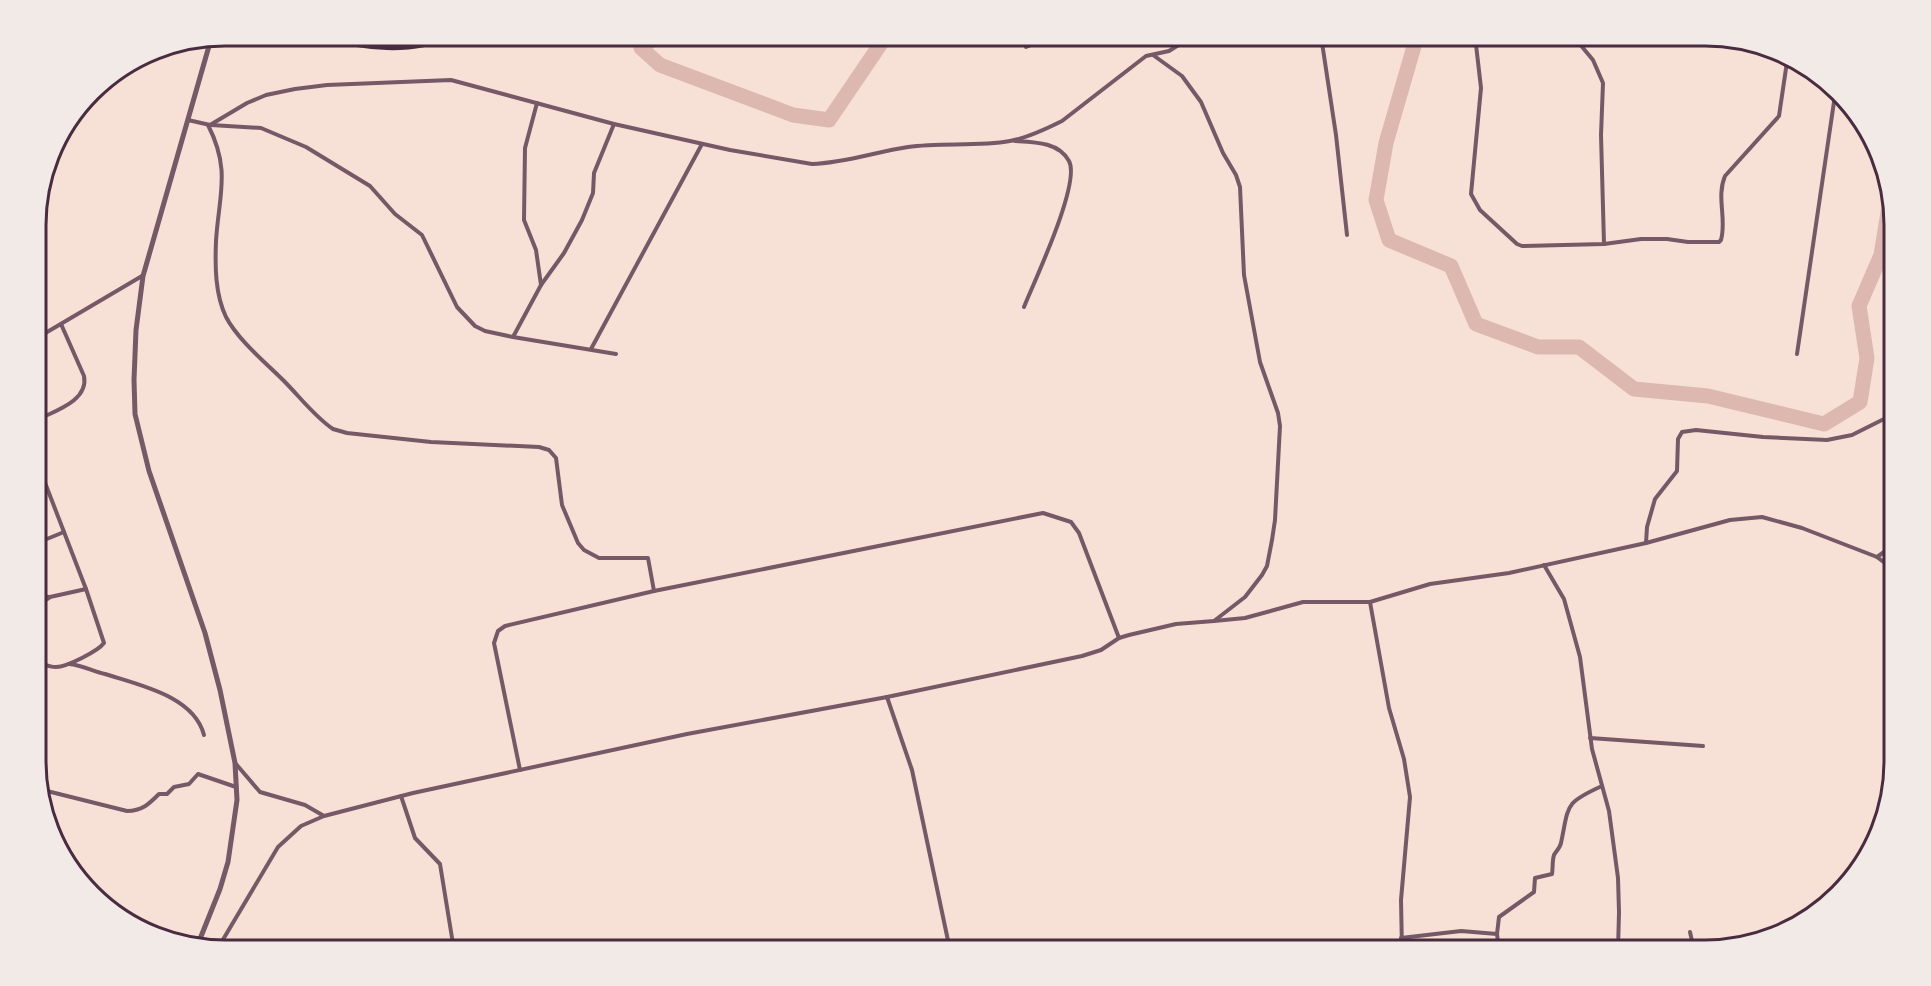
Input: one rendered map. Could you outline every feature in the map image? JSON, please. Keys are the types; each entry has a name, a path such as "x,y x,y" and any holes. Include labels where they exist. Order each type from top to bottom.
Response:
{"street":[{"path":"1011,141 1062,121 1136,63 1152,54 1169,51 1176,46"},
{"path":"1323,46 1347,235"},
{"path":"1476,46 1481,88 1471,189 1475,204 1519,246 1604,244 1641,239 1719,242 1721,240 1720,194 1722,183 1725,176 1779,116 1786,66"},
{"path":"1581,46 1593,60 1604,83 1601,135 1604,244"},
{"path":"201,937 216,899 233,840 237,787 235,764 220,690 205,633 149,471 135,414 134,396 136,330 143,276 208,48"},
{"path":"1152,54 1182,76 1197,96 1211,123 1222,153 1239,181 1244,275 1260,362 1278,412 1280,426 1275,520 1267,566 1245,597 1214,621"},
{"path":"209,125 247,103 266,95 295,88 451,80 614,124 702,144 812,164 860,158 908,147 1011,141 1038,142 1058,150 1070,162 1071,183 1045,257 1024,306"},
{"path":"1797,354 1834,101"},
{"path":"537,103 525,148 524,220 536,250 541,285"},
{"path":"187,120 209,125 261,128 315,153 370,186 395,214 422,235 457,308 471,324 485,331 513,337 616,354"},
{"path":"513,337 541,285 564,253 582,219 593,193 594,172 614,124"},
{"path":"209,125 222,161 222,188 216,242 216,276 219,298 226,317 240,336 333,429 347,433 431,442 539,447 549,450 559,464 562,505 578,543 584,550 599,558 648,558 654,591"},
{"path":"591,349 702,144"},
{"path":"47,332 143,276"},
{"path":"47,415 81,395 84,386 84,376 60,324"},
{"path":"1646,543 1647,527 1654,499 1677,471 1678,439 1682,432 1696,430 1763,437 1827,440 1852,435 1884,419"},
{"path":"46,665 55,668 68,664 103,646 104,643 47,487"},
{"path":"520,771 494,643 498,631 505,626 654,591 1043,513 1071,522 1079,533 1119,638"},
{"path":"223,940 278,847 301,826 324,816 401,796 687,734 887,697 1082,656 1101,650 1119,638 1176,624 1245,618 1303,602 1370,602 1430,584 1492,576 1544,565 1646,543 1731,520 1762,517 1802,528 1877,557 1884,562"},
{"path":"46,539 64,532"},
{"path":"1877,557 1884,552"},
{"path":"1544,565 1564,599 1577,644 1590,738 1609,811 1618,878 1618,939"},
{"path":"46,597 86,589"},
{"path":"46,599 50,597"},
{"path":"1370,602 1389,708 1404,759 1410,796 1401,900 1401,938 1461,931 1497,934"},
{"path":"68,664 146,686 187,708 201,723 204,735"},
{"path":"887,697 912,770 948,940"},
{"path":"1590,738 1703,746"},
{"path":"235,764 260,792 305,805 324,816"},
{"path":"50,792 135,811 148,805 159,794 167,794 174,787 186,785 198,774 237,787"},
{"path":"1498,939 1498,918 1534,892 1535,878 1552,874 1553,857 1561,846 1568,808 1572,802 1578,796 1602,786"},
{"path":"401,796 415,838 440,864 452,940"},
{"path":"1690,932 1692,939"}],"waterway":[{"path":"1414,46 1386,143 1376,200 1389,240 1451,266 1476,324 1538,347 1579,347 1634,389 1708,396 1824,424 1860,402 1867,358 1859,306 1881,255 1884,237"},
{"path":"643,47 641,48 660,65 793,115 829,120 879,47"}]}
